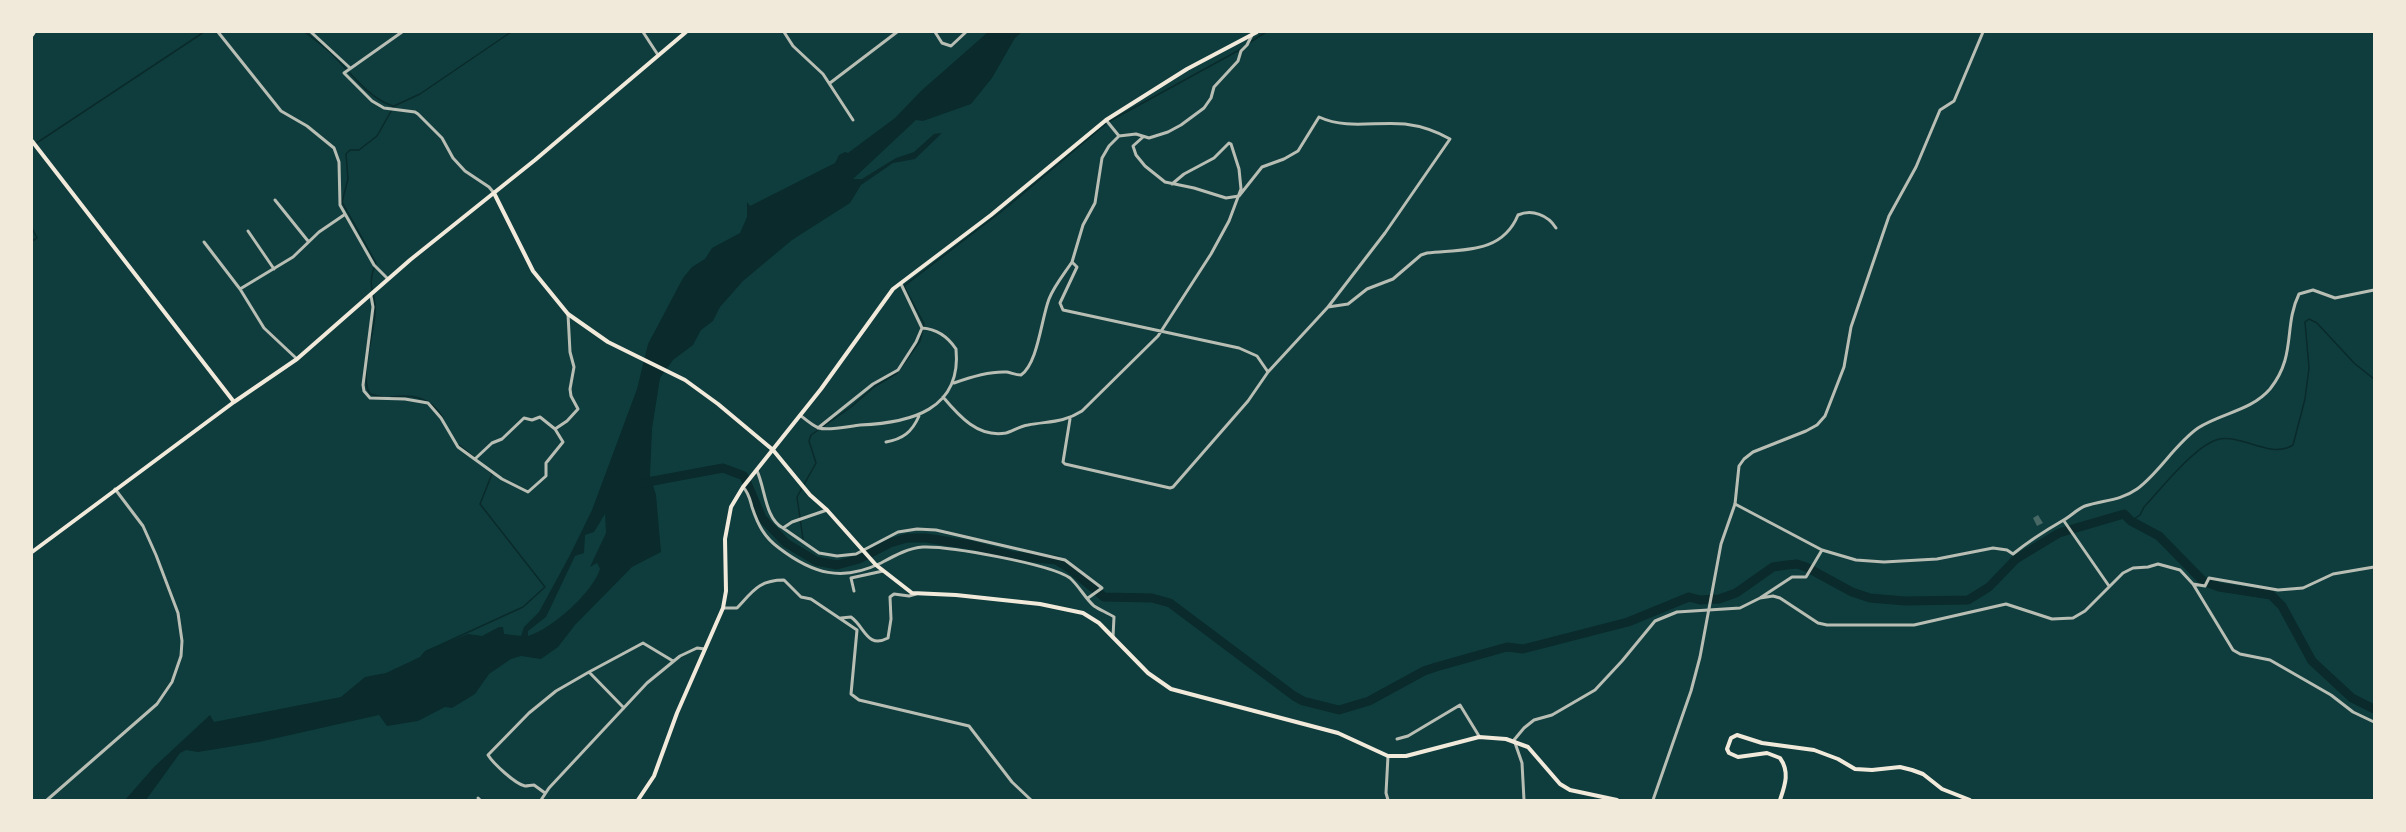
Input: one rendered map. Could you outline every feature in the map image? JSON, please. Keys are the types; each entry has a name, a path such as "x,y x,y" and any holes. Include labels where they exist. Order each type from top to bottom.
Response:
{"main road":[{"path":"32,552 234,402 297,359 388,279 686,32"},
{"path":"638,801 654,776 676,713 723,608 728,519 731,507 743,487 800,415 887,296 991,215 1106,120 1187,69 1255,33"},
{"path":"32,141 234,402"},
{"path":"494,193 533,271 568,314 608,342 685,380 773,450 810,495 827,510 875,564 912,593 976,597 1072,609 1093,617 1148,673 1171,688 1328,731 1388,756 1413,754 1479,737 1514,740 1528,747 1560,784 1570,790 1617,801"},
{"path":"1780,801 1787,776 1786,768 1780,758 1767,753 1738,758 1727,749 1731,738 1737,735 1762,743 1814,750 1855,768 1872,770 1900,767 1923,774 1942,789 1970,801"}],"street":[{"path":"218,32 281,111 330,143 339,162 339,196 344,215 374,265 388,279"},
{"path":"311,32 350,67"},
{"path":"402,32 344,73 372,101 384,108 418,114 442,138 453,158 465,171 494,193"},
{"path":"643,32 659,55"},
{"path":"784,32 793,46 816,66 830,83 854,120"},
{"path":"830,83 897,32"},
{"path":"934,32 942,43 951,46 966,32"},
{"path":"1653,801 1691,691 1700,657 1721,544 1735,504 1739,466 1753,452 1806,431 1825,416 1844,367 1851,327 1885,225 1916,167 1940,110 1953,101 1983,32"},
{"path":"1070,418 1063,462 1065,464 1170,488 1185,474 1248,401 1268,372 1328,307 1385,233 1450,139 1436,131 1405,124 1342,124 1319,117 1298,151 1263,167 1239,196 1226,198 1165,182 1136,155 1133,146 1143,137 1168,132 1204,108 1211,98 1214,87 1238,61 1240,51 1255,33"},
{"path":"1106,120 1119,136"},
{"path":"886,442 900,439 907,434 920,416 943,397 954,383 969,377 990,374 1008,372 1021,375 1028,370 1034,359 1037,338 1050,297 1072,262 1083,225 1095,203 1102,158 1108,146 1119,136 1136,134 1143,137"},
{"path":"943,397 967,423 989,434 1004,433 1028,425 1049,424 1070,418 1082,411 1160,332 1176,312 1211,254 1229,220 1241,189 1239,170 1231,144 1229,143 1214,158 1184,174 1172,184"},
{"path":"275,200 308,242"},
{"path":"1328,307 1348,304 1356,300 1367,289 1393,279 1421,255 1489,245 1499,241 1512,228 1518,215 1526,212 1547,217 1556,228"},
{"path":"240,289 293,257 308,242 344,215"},
{"path":"248,231 274,270"},
{"path":"204,242 240,289 264,328 297,359"},
{"path":"1072,262 1077,267 1060,303 1063,310 1246,351 1257,356 1268,372"},
{"path":"818,428 868,387 898,370 916,342 922,328 901,284"},
{"path":"1735,504 1822,550 1866,562 1953,557 1993,548 2007,550 2013,554 2043,530 2064,521 2081,508 2114,501 2132,492 2149,478 2183,440 2200,427 2242,409 2270,389 2288,356 2293,313 2300,294 2313,290 2335,298 2347,298 2374,290"},
{"path":"371,296 373,307 364,370 364,391 370,398 376,400 405,399 428,404 441,418 453,442 502,479 528,492 546,476 546,463 563,442 555,429 540,417 532,420 524,418 502,439 492,443 476,458"},
{"path":"555,429 567,421 578,409 570,389 574,367 570,352 568,314"},
{"path":"922,328 933,329 942,334 956,349 954,383"},
{"path":"800,415 818,428 882,424 920,416"},
{"path":"757,471 772,518 778,526 819,553 837,556 856,554 898,532 917,529 936,530 1069,562 1102,588 1088,598"},
{"path":"743,487 748,492 761,529 771,542 800,562 830,574 853,574 904,551 924,547 987,555 1054,569 1071,579 1093,605 1114,617 1113,637"},
{"path":"47,801 157,704 172,682 181,656 182,641 178,613 148,535 115,489"},
{"path":"783,528 792,522 827,510"},
{"path":"2064,521 2109,586"},
{"path":"1524,801 1522,763 1514,740 1524,728 1534,720 1552,715 1595,690 1655,621 1668,614 1740,608 1792,577 1806,577 1822,550"},
{"path":"1760,598 1773,596 1780,598 1818,623 1827,625 1914,625 2006,604 2061,620 2073,618 2085,611 2123,573 2133,568 2158,564 2180,570 2193,584 2233,650 2240,654 2270,660 2331,695 2353,712 2374,722"},
{"path":"2193,584 2205,586 2209,578 2278,590 2303,588 2333,574 2374,567"},
{"path":"854,591 851,578 883,571"},
{"path":"723,608 737,608 760,585 771,580 784,580 801,597 811,599 856,630 851,694 858,700 969,726 1012,782 1031,801"},
{"path":"840,618 851,618 859,624 866,637 877,642 882,641 888,638 890,630 890,597 894,594 909,596 918,593"},
{"path":"545,792 534,785 525,786 516,781 488,754 556,691 643,643 674,662"},
{"path":"541,801 545,792 647,683 697,648 705,650"},
{"path":"588,672 624,708"},
{"path":"1397,739 1408,736 1460,705 1479,737"},
{"path":"1388,756 1386,793 1388,801"}],"water":[{"path":"988,32 1022,32 1015,38 992,78 971,104 923,121 916,120 853,179 862,179 896,158 914,152 934,134 942,133 915,159 893,163 861,185 850,203 792,240 743,281 720,307 713,321 701,330 693,345 673,360 660,378 652,429 650,476 656,495 661,552 632,567 575,625 558,647 541,659 521,656 511,659 489,674 475,694 452,708 445,707 418,721 387,726 379,715 259,742 198,752 186,750 180,753 146,800 125,800 154,767 210,715 214,722 341,697 365,677 386,673 420,657 425,651 468,634 482,636 503,627 504,634 521,636 524,627 539,612 592,510 637,389 648,344 683,278 692,267 705,259 712,248 740,233 747,217 747,202 750,206 835,163 839,155 848,153 895,118 921,91","holes":["605,514 606,533 590,567 597,563 600,569 589,588 559,618 528,636 528,631 546,617 575,556 584,553 585,535 594,532"]}],"building":[{"path":"2038,515 2043,523 2037,526 2033,518"}],"waterway":[{"path":"32,146 204,32"},
{"path":"305,32 331,53 375,97 393,106"},
{"path":"383,397 370,394 367,387 366,366 375,314 371,278 376,263 342,202 348,179 346,154 350,150 359,150 377,136 394,106 420,94 511,32"},
{"path":"1249,43 1266,32"},
{"path":"803,539 797,497 816,463 809,441 811,435 851,407 874,387 897,373 920,341 924,324 904,286 1007,207 1108,122 1243,48"},
{"path":"32,228 37,238 32,241"},
{"path":"2131,521 2140,515 2144,507 2168,480 2207,444 2226,439 2274,449 2284,449 2293,445 2305,399 2309,368 2305,322 2309,319 2317,323 2354,363 2374,379"},
{"path":"391,397 421,398 433,405 443,418"},
{"path":"459,445 474,457"},
{"path":"642,483 723,468 744,476 762,518 786,543 816,561 837,565 859,559 890,543 907,538 926,538 971,545 1014,556 1056,560 1104,597 1152,598 1170,603 1294,696 1303,701 1339,710 1369,701 1424,671 1436,667 1507,647 1523,649 1628,622 1689,597 1700,600 1719,599 1736,593 1773,567 1797,564 1852,592 1870,598 1905,601 1968,600 1989,587 2016,559 2059,533 2124,514 2131,521 2159,536 2203,581 2219,587 2271,595 2282,606 2312,661 2352,698 2374,709"},
{"path":"427,651 523,607 545,587 480,504 492,474 488,470"}]}
